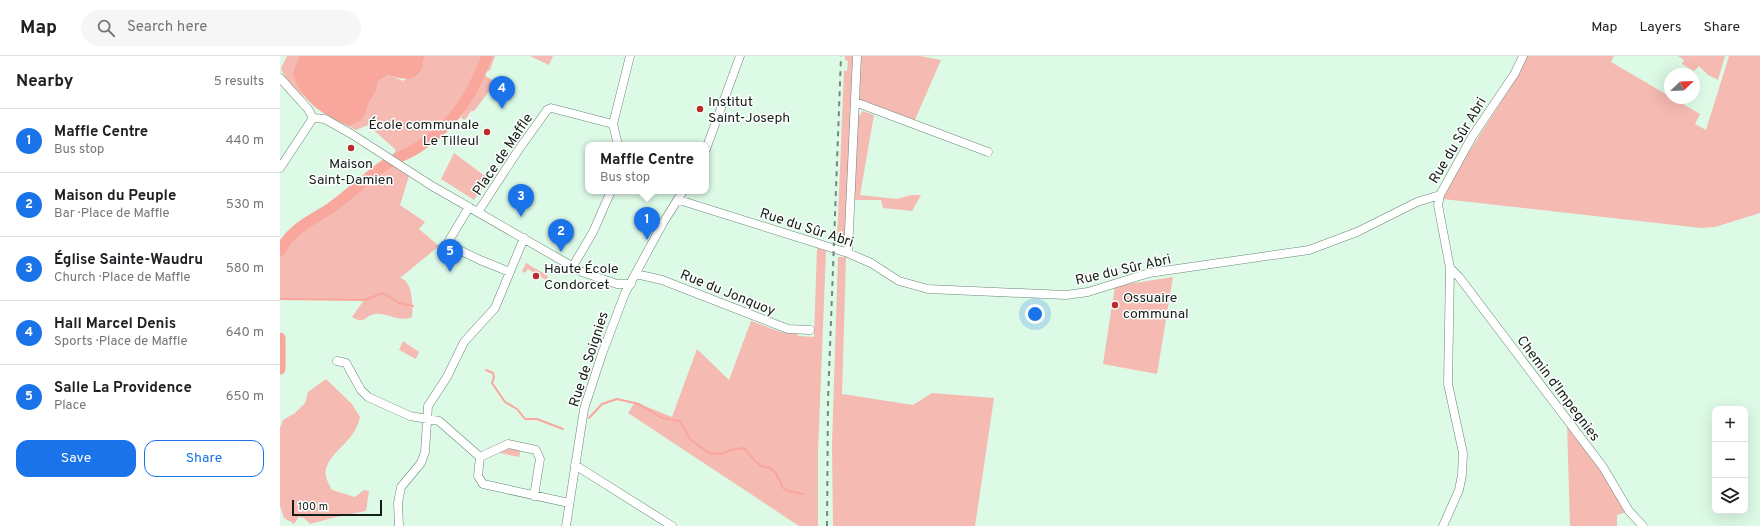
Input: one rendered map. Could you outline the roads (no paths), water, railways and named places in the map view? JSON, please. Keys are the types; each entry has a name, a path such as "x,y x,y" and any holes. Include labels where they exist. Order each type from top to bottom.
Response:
{"street":[{"path":"617,142 613,124 630,56"},
{"path":"709,142 740,56"},
{"path":"848,253 857,56"},
{"name":"Rue du Sûr Abri","path":"679,200 848,253 872,263 898,281 928,289 1072,294 1149,274 1315,248 1357,232 1417,202 1440,195 1472,137 1515,73 1523,56"},
{"path":"280,78 308,109 313,118 280,168"},
{"path":"855,102 988,152"},
{"name":"Place de Maffle","path":"478,212 517,152 547,110 551,108 613,124"},
{"name":"Place de Maffle","path":"313,118 325,119 374,147 387,158 436,188 590,276 617,284 631,284"},
{"path":"573,266 593,232 610,194"},
{"name":"Rue de Soignies","path":"566,526 584,409 602,354 625,293 663,223 682,194"},
{"path":"1440,195 1438,205 1450,268 1448,384 1451,403 1461,442 1463,464 1459,490 1443,526"},
{"path":"469,207 447,244 480,260 510,272"},
{"path":"399,526 398,503 401,487 421,463 425,452 428,406 447,377 464,342 495,308 524,238"},
{"name":"Chemin d'Impegnies","path":"1450,268 1459,277 1603,467 1629,511 1643,526"},
{"name":"Rue du Jonquoy","path":"636,274 662,280 788,330 810,330"},
{"path":"617,284 625,293"},
{"path":"338,361 346,363 361,390 368,397 410,416 439,421 480,457"},
{"path":"480,457 508,444 536,450 540,460 534,496"},
{"path":"480,457 478,476 483,484 569,503"},
{"path":"575,466 672,526"}],"waterway":[{"path":"280,251 296,230 332,207 382,167 417,148 441,130 468,97 487,56"},
{"path":"280,299 365,300 383,293 399,303 413,306"},
{"path":"280,338 280,369"},
{"path":"486,370 493,373 494,377 492,383 505,402 517,409 525,419 537,419 563,429"},
{"path":"589,418 602,404 617,399 639,404 662,418 680,421 690,439 709,453 722,454 730,450 744,448 761,466 770,468 776,473 783,488 788,491 804,494"}],"railway":[{"path":"827,526 828,400 841,56"}],"place":[{"name":"Hall Marcel Denis","path":"502,109"},
{"name":"Institut Saint-Joseph","path":"700,109"},
{"name":"École communale Le Tilleul","path":"487,132"},
{"name":"Maison Saint-Damien","path":"351,148"},
{"name":"Église Sainte-Waudru","path":"521,217"},
{"name":"Maffle Centre","path":"647,240"},
{"name":"Maison du Peuple","path":"561,252"},
{"name":"Salle La Providence","path":"450,272"},
{"name":"Haute École Condorcet","path":"536,276"},
{"name":"Ossuaire communal","path":"1115,305"}]}
